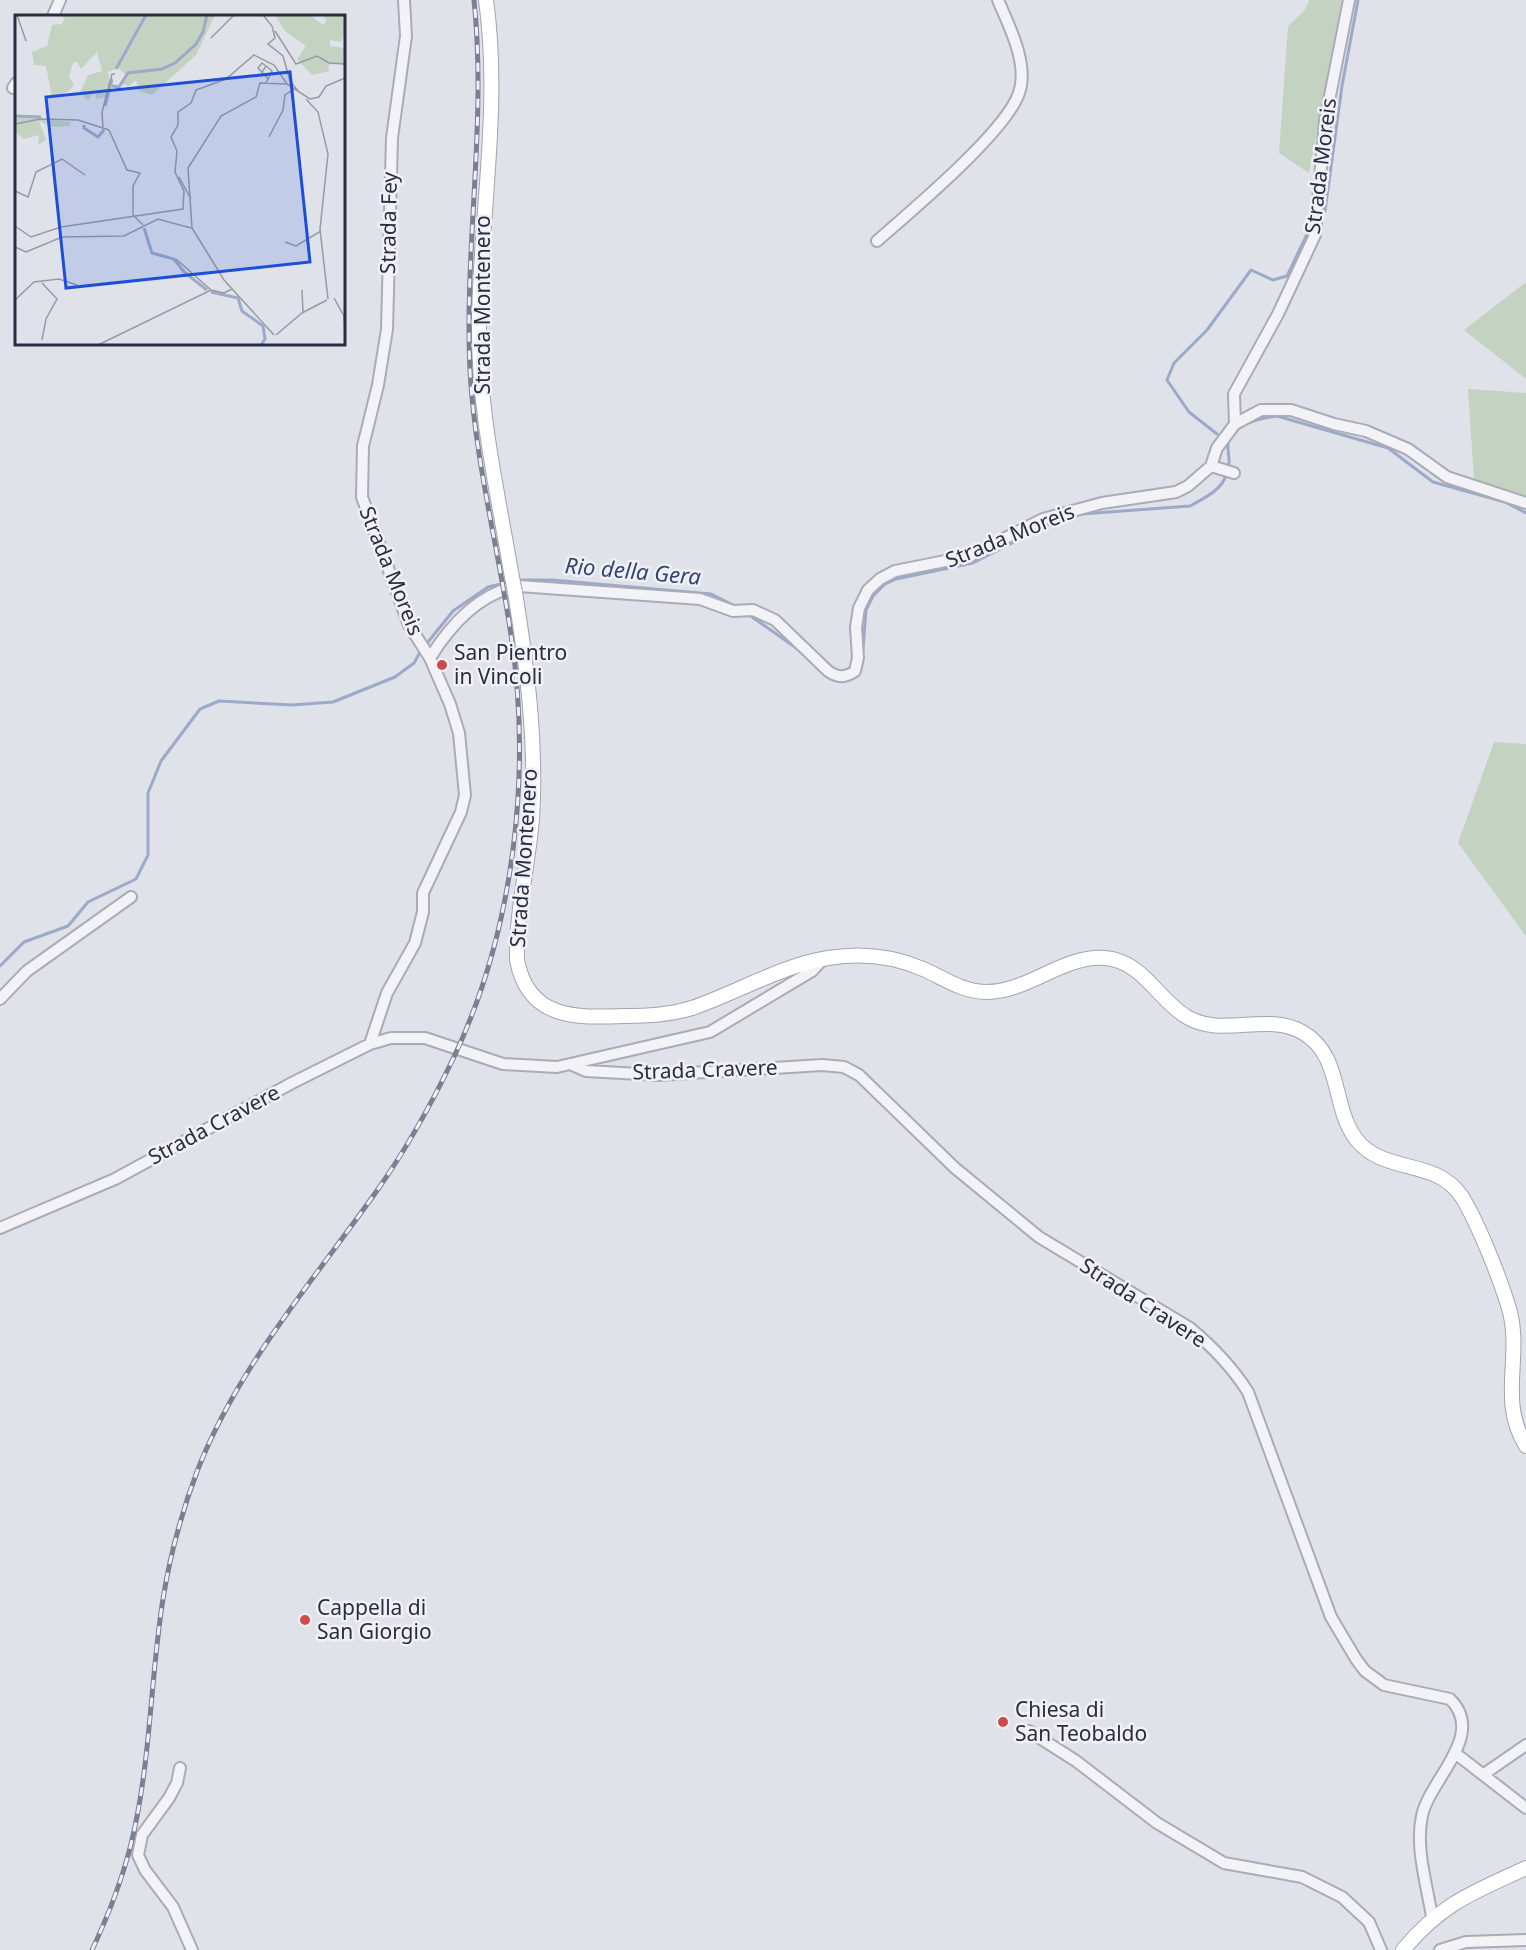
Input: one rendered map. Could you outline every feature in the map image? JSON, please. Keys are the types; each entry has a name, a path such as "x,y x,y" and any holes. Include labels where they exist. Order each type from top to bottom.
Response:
{"main road":[{"name":"Strada Montenero","path":"486,0 490,98 479,323 480,382 486,433 512,572 527,669 531,732 532,819 516,944 519,974 529,993 541,1004 580,1018 667,1015 824,958 852,955 881,957 921,968 962,988 990,992 1004,990 1077,962 1104,958 1120,961 1136,969 1173,1007 1194,1021 1227,1026 1281,1026 1306,1035 1324,1052 1332,1067 1343,1114 1361,1145 1389,1162 1433,1174 1445,1180 1462,1196 1509,1306 1514,1343 1511,1407 1516,1426 1526,1446"},
{"path":"1402,1950 1432,1917 1454,1902 1526,1868"}],"street":[{"path":"53,15 60,0"},
{"name":"Strada Fey","path":"363,446 378,386 387,329 392,138 407,27 404,0"},
{"path":"877,240 970,155 1003,119 1020,92 1021,70 1011,32 998,0"},
{"name":"Strada Moreis","path":"1235,424 1234,394 1278,314 1315,235 1325,121 1349,0"},
{"path":"1228,471 1211,466 1217,448 1235,424 1261,410 1291,410 1334,424 1366,431 1408,449 1447,477 1526,503"},
{"name":"Strada Moreis","path":"363,446 362,497 390,578 425,652 459,733 465,795 461,812 423,894 423,912 415,943 387,993 370,1044"},
{"name":"Strada Moreis","path":"425,652 475,606 495,592 519,586 700,599 775,621 828,671 835,676 846,677 855,671 858,658 856,627 860,608 868,590 880,579 895,572 970,556 1043,519 1102,503 1176,492 1188,486 1211,466"},
{"path":"0,999 27,971 131,897"},
{"name":"Strada Cravere","path":"0,1228 115,1179 292,1083 370,1044 391,1038 425,1038 503,1064 545,1068 570,1064 710,1032 812,971 824,958"},
{"name":"Strada Cravere","path":"570,1064 586,1071 658,1075 822,1065 844,1067 859,1075 955,1168 1039,1237 1190,1328 1232,1368 1248,1392 1331,1617 1356,1659 1365,1671 1383,1685 1450,1699 1457,1707 1461,1718 1455,1753 1426,1802 1422,1816 1421,1850 1432,1917"},
{"path":"1029,1731 1076,1761 1157,1823 1224,1863 1302,1877 1342,1897 1369,1922 1381,1950"},
{"path":"1484,1774 1526,1745"},
{"path":"1455,1753 1526,1808"},
{"path":"180,1768 177,1783 170,1798 142,1835 138,1855 145,1870 173,1907 192,1950"},
{"path":"1440,1950 1466,1942 1526,1940"}],"green space":[{"path":"1309,0 1342,0 1309,173 1279,153 1288,26 1305,10"},
{"path":"1526,282 1526,379 1464,330"},
{"path":"1468,389 1526,393 1526,499 1474,479"},
{"path":"1494,742 1526,744 1526,936 1458,843"}],"waterway":[{"path":"1325,211 1342,86 1358,0"},
{"path":"1217,434 1189,412 1167,380 1174,363 1207,330 1251,270 1273,280 1287,276 1312,224"},
{"name":"Rio della Gera","path":"1228,468 1228,444 1235,431 1248,423 1277,416 1388,448 1433,482 1505,502 1526,513"},
{"name":"Rio della Gera","path":"863,649 866,610 873,596 885,584 896,579 973,563 1051,523 1082,514 1190,506 1216,490 1226,475"},
{"name":"Rio della Gera","path":"517,580 552,580 711,594 737,607"},
{"name":"Rio della Gera","path":"0,966 24,942 68,926 88,902 136,879 148,855 148,793 161,761 200,709 219,701 292,705 333,702 395,677 414,663 420,652 453,611 488,587 510,582"},
{"name":"Rio della Gera","path":"748,614 799,650"}],"railway":[{"path":"92,1950 114,1898 138,1814 166,1583 177,1533 198,1469 215,1431 255,1360 387,1176 427,1110 453,1059 474,1010 491,958 504,906 513,852 518,797 519,742 517,688 511,635 482,470 470,371 470,278 478,92 474,0"}],"place":[{"name":"San Pientro in Vincoli","path":"442,665"},
{"name":"Cappella di San Giorgio","path":"305,1620"},
{"name":"Chiesa di San Teobaldo","path":"1003,1722"}]}
